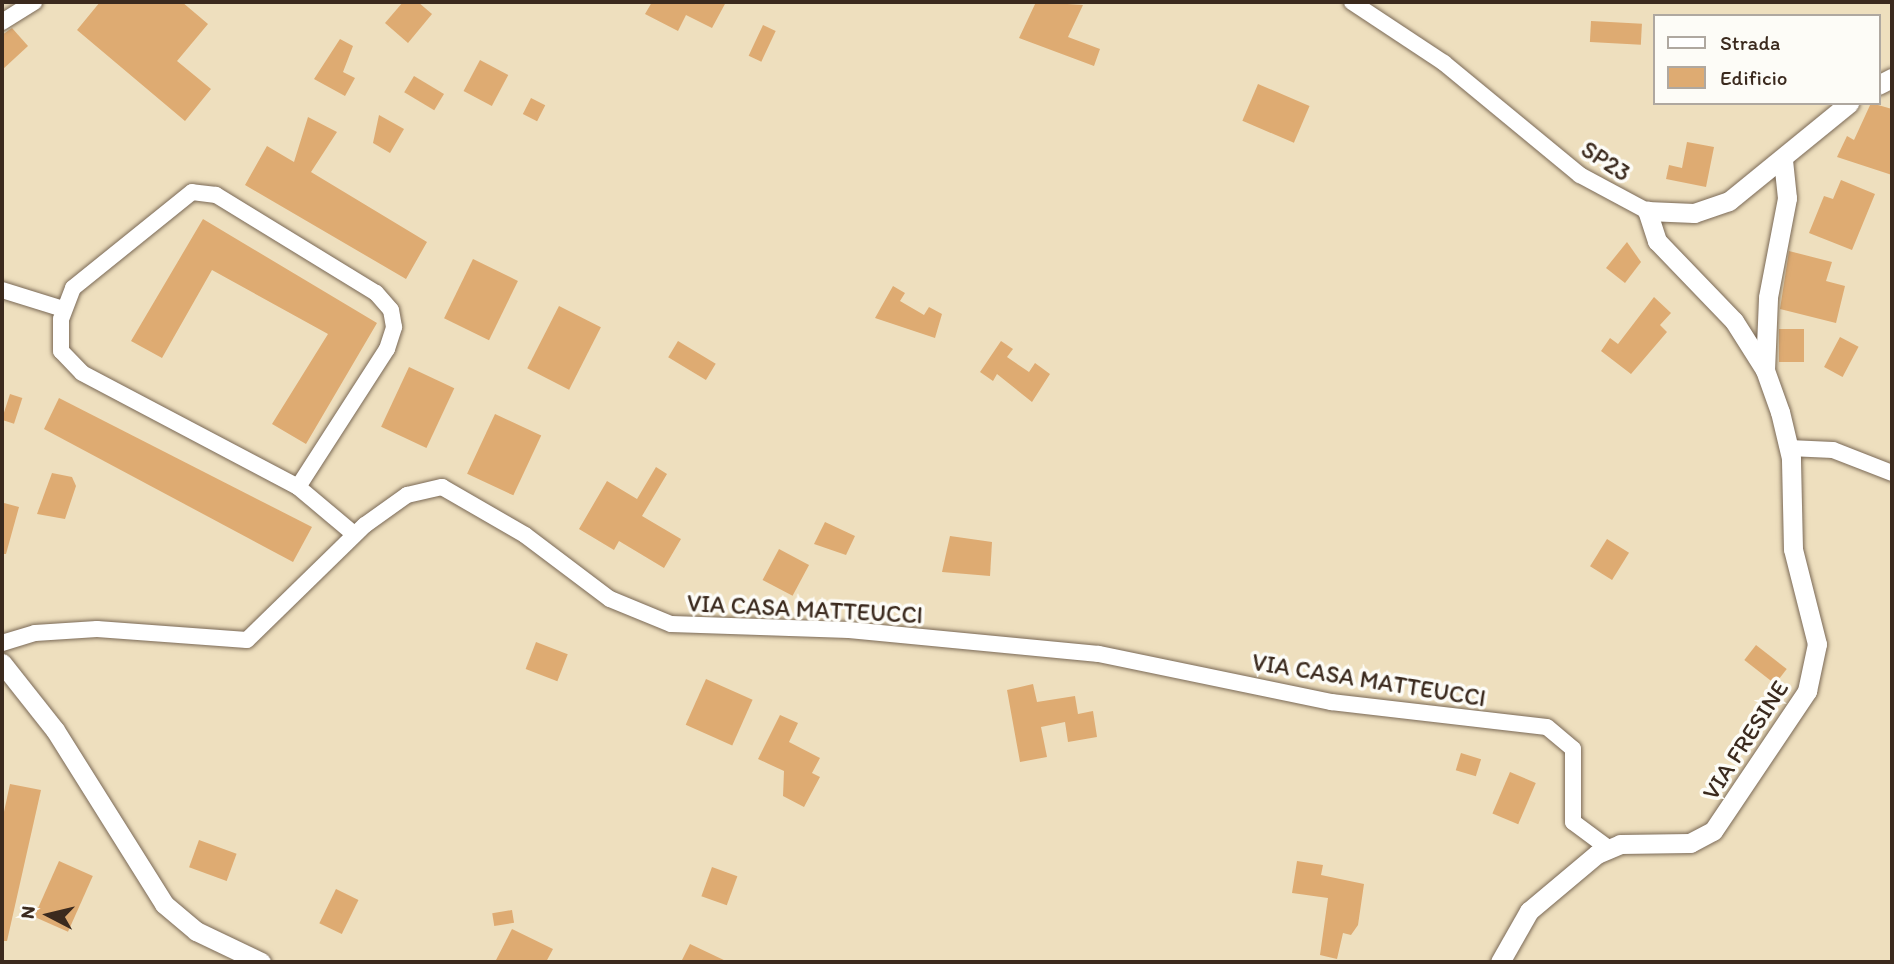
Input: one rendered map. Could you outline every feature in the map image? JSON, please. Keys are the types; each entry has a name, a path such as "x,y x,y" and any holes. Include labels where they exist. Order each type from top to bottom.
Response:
{"street":[{"path":"2,22 34,2"},
{"name":"SP23","path":"1352,2 1444,63 1580,175 1647,211 1713,208 1783,161 1847,105"},
{"path":"1765,370 1768,297 1787,198 1783,161"},
{"path":"299,487 390,342 393,316 376,293 198,190 86,273 63,309 59,344 71,366 299,487 354,534"},
{"path":"1647,211 1657,241 1724,308 1765,370"},
{"path":"2,290 63,309"},
{"name":"VIA FRESINE","path":"1608,848 1685,844 1708,834 1804,698 1817,644 1793,549 1789,448 1765,370"},
{"path":"1789,448 1824,447 1892,473"},
{"name":"VIA CASA MATTEUCCI","path":"2,643 35,633 97,628 247,640 354,534 407,495 442,487 524,535 610,599 671,624 849,630 1100,654 1331,702 1547,727 1573,749 1573,822 1608,848"},
{"path":"2,663 55,730 164,904 196,932 261,962"},
{"path":"1500,962 1529,911 1608,848"}],"building":[{"path":"100,2 182,2 208,24 177,61 211,89 185,121 77,30"},
{"path":"403,2 418,2 432,14 408,43 385,23"},
{"path":"652,2 726,2 712,28 686,15 678,31 645,14"},
{"path":"1036,2 1083,5 1068,37 1100,49 1094,66 1019,38"},
{"path":"1591,21 1642,24 1641,45 1590,42"},
{"path":"763,25 776,31 761,62 749,56"},
{"path":"12,28 28,46 2,70 2,35"},
{"path":"340,39 353,46 343,72 355,78 345,96 314,79"},
{"path":"480,60 508,75 492,106 464,91"},
{"path":"414,76 444,94 434,110 404,92"},
{"path":"1258,84 1310,106 1294,143 1242,121"},
{"path":"531,98 545,105 537,121 523,114"},
{"path":"1870,105 1892,109 1892,175 1837,157 1847,136 1854,140"},
{"path":"379,115 404,129 390,153 373,143"},
{"path":"308,117 337,132 311,172 427,242 406,279 245,185 267,146 294,162"},
{"path":"1687,142 1714,147 1706,187 1666,179 1669,165 1682,168"},
{"path":"1841,180 1875,194 1852,250 1809,233 1824,196 1833,199"},
{"path":"203,219 377,323 306,444 272,424 328,334 212,270 162,358 131,341"},
{"path":"1627,242 1641,262 1625,283 1606,268"},
{"path":"1789,251 1832,262 1826,281 1845,286 1836,323 1780,309"},
{"path":"473,259 518,281 489,340 444,318"},
{"path":"893,286 905,293 900,301 924,315 929,307 942,314 935,338 875,318"},
{"path":"1654,297 1671,313 1660,325 1667,332 1631,374 1601,351 1610,338 1618,344"},
{"path":"559,306 601,327 569,390 527,368"},
{"path":"1779,329 1804,329 1804,362 1779,362"},
{"path":"1840,337 1859,347 1843,377 1824,367"},
{"path":"678,341 716,364 706,380 668,357"},
{"path":"1001,341 1013,349 1007,357 1029,372 1035,363 1050,374 1032,402 997,374 993,381 980,372"},
{"path":"409,367 454,388 426,448 381,427"},
{"path":"10,394 22,398 14,424 2,420"},
{"path":"59,398 312,527 293,562 44,429"},
{"path":"495,414 541,436 513,495 467,474"},
{"path":"656,467 667,474 642,516 681,539 664,568 619,541 614,550 579,529 607,481 637,499"},
{"path":"52,473 72,477 76,486 65,519 37,514"},
{"path":"4,503 19,507 6,554 2,554"},
{"path":"825,522 855,536 846,555 814,544"},
{"path":"950,536 992,542 990,576 942,572"},
{"path":"1607,539 1629,553 1612,580 1590,566"},
{"path":"779,549 809,565 793,596 763,580"},
{"path":"536,642 568,654 557,681 526,669"},
{"path":"1756,645 1787,669 1775,684 1744,660"},
{"path":"706,679 753,700 732,745 686,725"},
{"path":"1033,684 1037,702 1075,696 1078,714 1093,711 1097,737 1068,742 1065,722 1041,727 1047,757 1020,762 1007,690"},
{"path":"780,715 798,723 789,742 820,758 812,773 820,777 804,807 783,796 784,771 758,759"},
{"path":"1461,753 1481,759 1476,776 1456,770"},
{"path":"1510,772 1536,783 1518,824 1492,813"},
{"path":"10,784 41,790 7,941 2,941 2,821"},
{"path":"199,840 237,854 227,881 189,867"},
{"path":"59,861 93,876 68,932 34,917"},
{"path":"1297,861 1323,865 1321,875 1364,884 1358,925 1351,935 1343,933 1337,959 1320,955 1328,898 1292,893"},
{"path":"712,867 737,876 727,905 701,896"},
{"path":"336,889 358,900 342,934 319,923"},
{"path":"512,910 514,923 494,926 492,913"},
{"path":"512,929 553,949 546,962 495,962"},
{"path":"690,944 728,962 681,962"}]}
